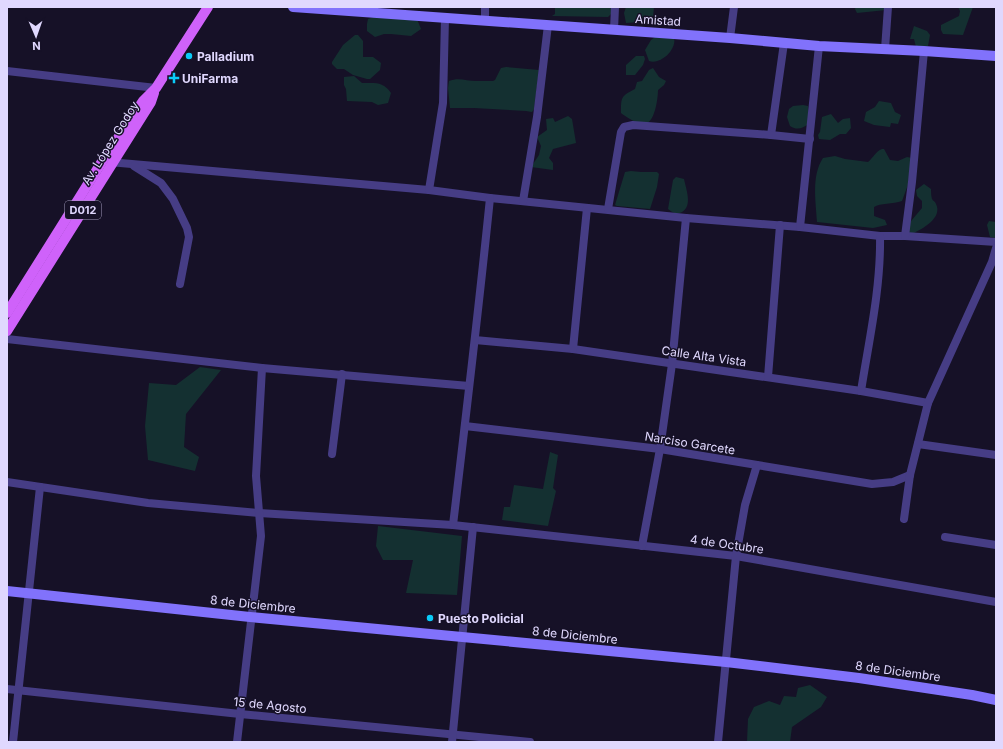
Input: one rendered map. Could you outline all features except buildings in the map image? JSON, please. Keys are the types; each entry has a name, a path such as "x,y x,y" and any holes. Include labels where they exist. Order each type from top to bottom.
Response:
{"main road":[{"name":"D012","path":"7,313 103,160 144,101 156,88 208,7"},
{"name":"Av. López Godoy","path":"7,331 114,163 150,102 156,88"}],"street":[{"name":"Amistad","path":"293,7 730,38 819,46 996,56"},
{"path":"485,7 485,21"},
{"path":"614,30 615,7"},
{"path":"730,38 734,7"},
{"path":"885,49 888,7"},
{"path":"429,190 443,103 444,18"},
{"path":"523,201 537,117 548,26"},
{"path":"771,135 784,43"},
{"path":"800,227 819,46"},
{"path":"905,236 912,182 924,51"},
{"path":"7,71 156,88"},
{"path":"608,209 621,132 624,127 633,125 810,139"},
{"path":"103,160 114,163 429,190 587,208 686,218 780,225 880,236 905,236 996,242"},
{"path":"131,164 161,183 173,199 187,228 189,237 180,284"},
{"path":"453,525 490,198"},
{"path":"573,349 587,208"},
{"path":"642,546 660,450 672,364 686,218"},
{"path":"768,377 780,225"},
{"path":"861,391 879,279 881,260 880,236"},
{"path":"904,519 910,475 928,404 992,262 996,248"},
{"path":"7,339 262,368 468,386"},
{"name":"Calle Alta Vista","path":"475,340 573,349 861,391 928,404"},
{"path":"237,742 250,617 261,536 256,476 262,368"},
{"path":"332,454 342,374"},
{"name":"Narciso Garcete","path":"465,426 660,450 872,484 893,482 910,475"},
{"path":"918,444 996,455"},
{"path":"718,742 736,556 745,506 757,465"},
{"name":"4 de Octubre","path":"7,482 148,503 258,513 453,525 736,556 996,602"},
{"path":"13,742 40,487"},
{"path":"453,738 473,527"},
{"path":"945,537 996,545"},
{"name":"8 de Diciembre","path":"7,591 250,617 726,662 859,678 996,700"},
{"name":"15 de Agosto","path":"7,689 453,738 530,742"}],"green space":[{"path":"555,7 612,7 612,13 608,17 552,16 555,14"},
{"path":"626,7 654,7 653,17 640,22 626,23 624,13"},
{"path":"856,7 887,7 886,10 857,13 855,9"},
{"path":"958,7 973,7 963,35 943,34 941,25 959,16 960,11"},
{"path":"376,16 417,19 421,29 411,36 384,34 375,37 367,31 367,24 368,19"},
{"path":"914,26 927,31 930,35 928,46 916,47 914,39 910,39"},
{"path":"355,35 358,35 363,41 363,57 373,57 381,63 380,70 370,79 353,75 344,69 337,69 332,64 343,45"},
{"path":"655,37 674,38 674,42 671,51 667,55 654,62 649,61 645,50 651,40"},
{"path":"636,56 644,56 645,59 643,65 635,75 626,75 626,65"},
{"path":"506,67 539,70 534,109 532,112 450,108 448,88 449,81 459,79 472,81 493,81 501,68"},
{"path":"653,68 659,77 666,81 658,90 657,103 652,118 644,124 633,121 621,113 621,103 624,95 635,89 637,82 642,81 649,70"},
{"path":"354,76 362,83 385,86 391,93 388,103 378,105 372,102 347,101 344,77"},
{"path":"879,101 891,103 895,112 901,115 898,124 891,123 890,127 874,125 864,121 866,112 875,107"},
{"path":"793,106 808,106 809,124 800,128 793,128 790,126 787,117 789,109"},
{"path":"831,114 838,123 843,119 850,118 851,128 846,134 840,134 830,140 819,139 818,135 820,132 822,117"},
{"path":"568,116 572,119 576,143 553,149 549,158 553,163 553,170 531,167 539,155 541,146 537,137 547,130 546,119 553,118 555,122"},
{"path":"884,149 890,160 898,161 907,157 912,158 913,171 902,201 874,207 874,216 885,220 887,225 873,228 817,222 815,189 819,165 823,158 835,156 868,162 878,151"},
{"path":"625,172 657,172 659,174 657,187 650,209 615,205"},
{"path":"676,177 684,179 687,192 687,206 680,213 673,212 668,209 673,180"},
{"path":"924,184 931,189 932,199 936,203 937,214 930,222 912,234 907,231 906,227 922,208 922,201 917,196 916,190"},
{"path":"989,221 996,222 996,238 990,237 987,225"},
{"path":"200,367 221,370 186,414 184,447 199,457 195,471 148,460 145,426 149,383 176,385"},
{"path":"550,452 558,455 553,488 556,491 548,526 502,520 504,507 510,507 514,485 543,489"},
{"path":"378,526 462,536 457,595 406,593 413,560 383,560 376,546"},
{"path":"810,685 827,697 821,707 792,727 790,742 747,742 748,719 754,707 769,701 780,705 784,696 796,697 798,688"}],"place":[{"name":"Palladium","path":"189,56"},
{"name":"UniFarma","path":"174,78"},
{"name":"Puesto Policial","path":"430,618"}]}
